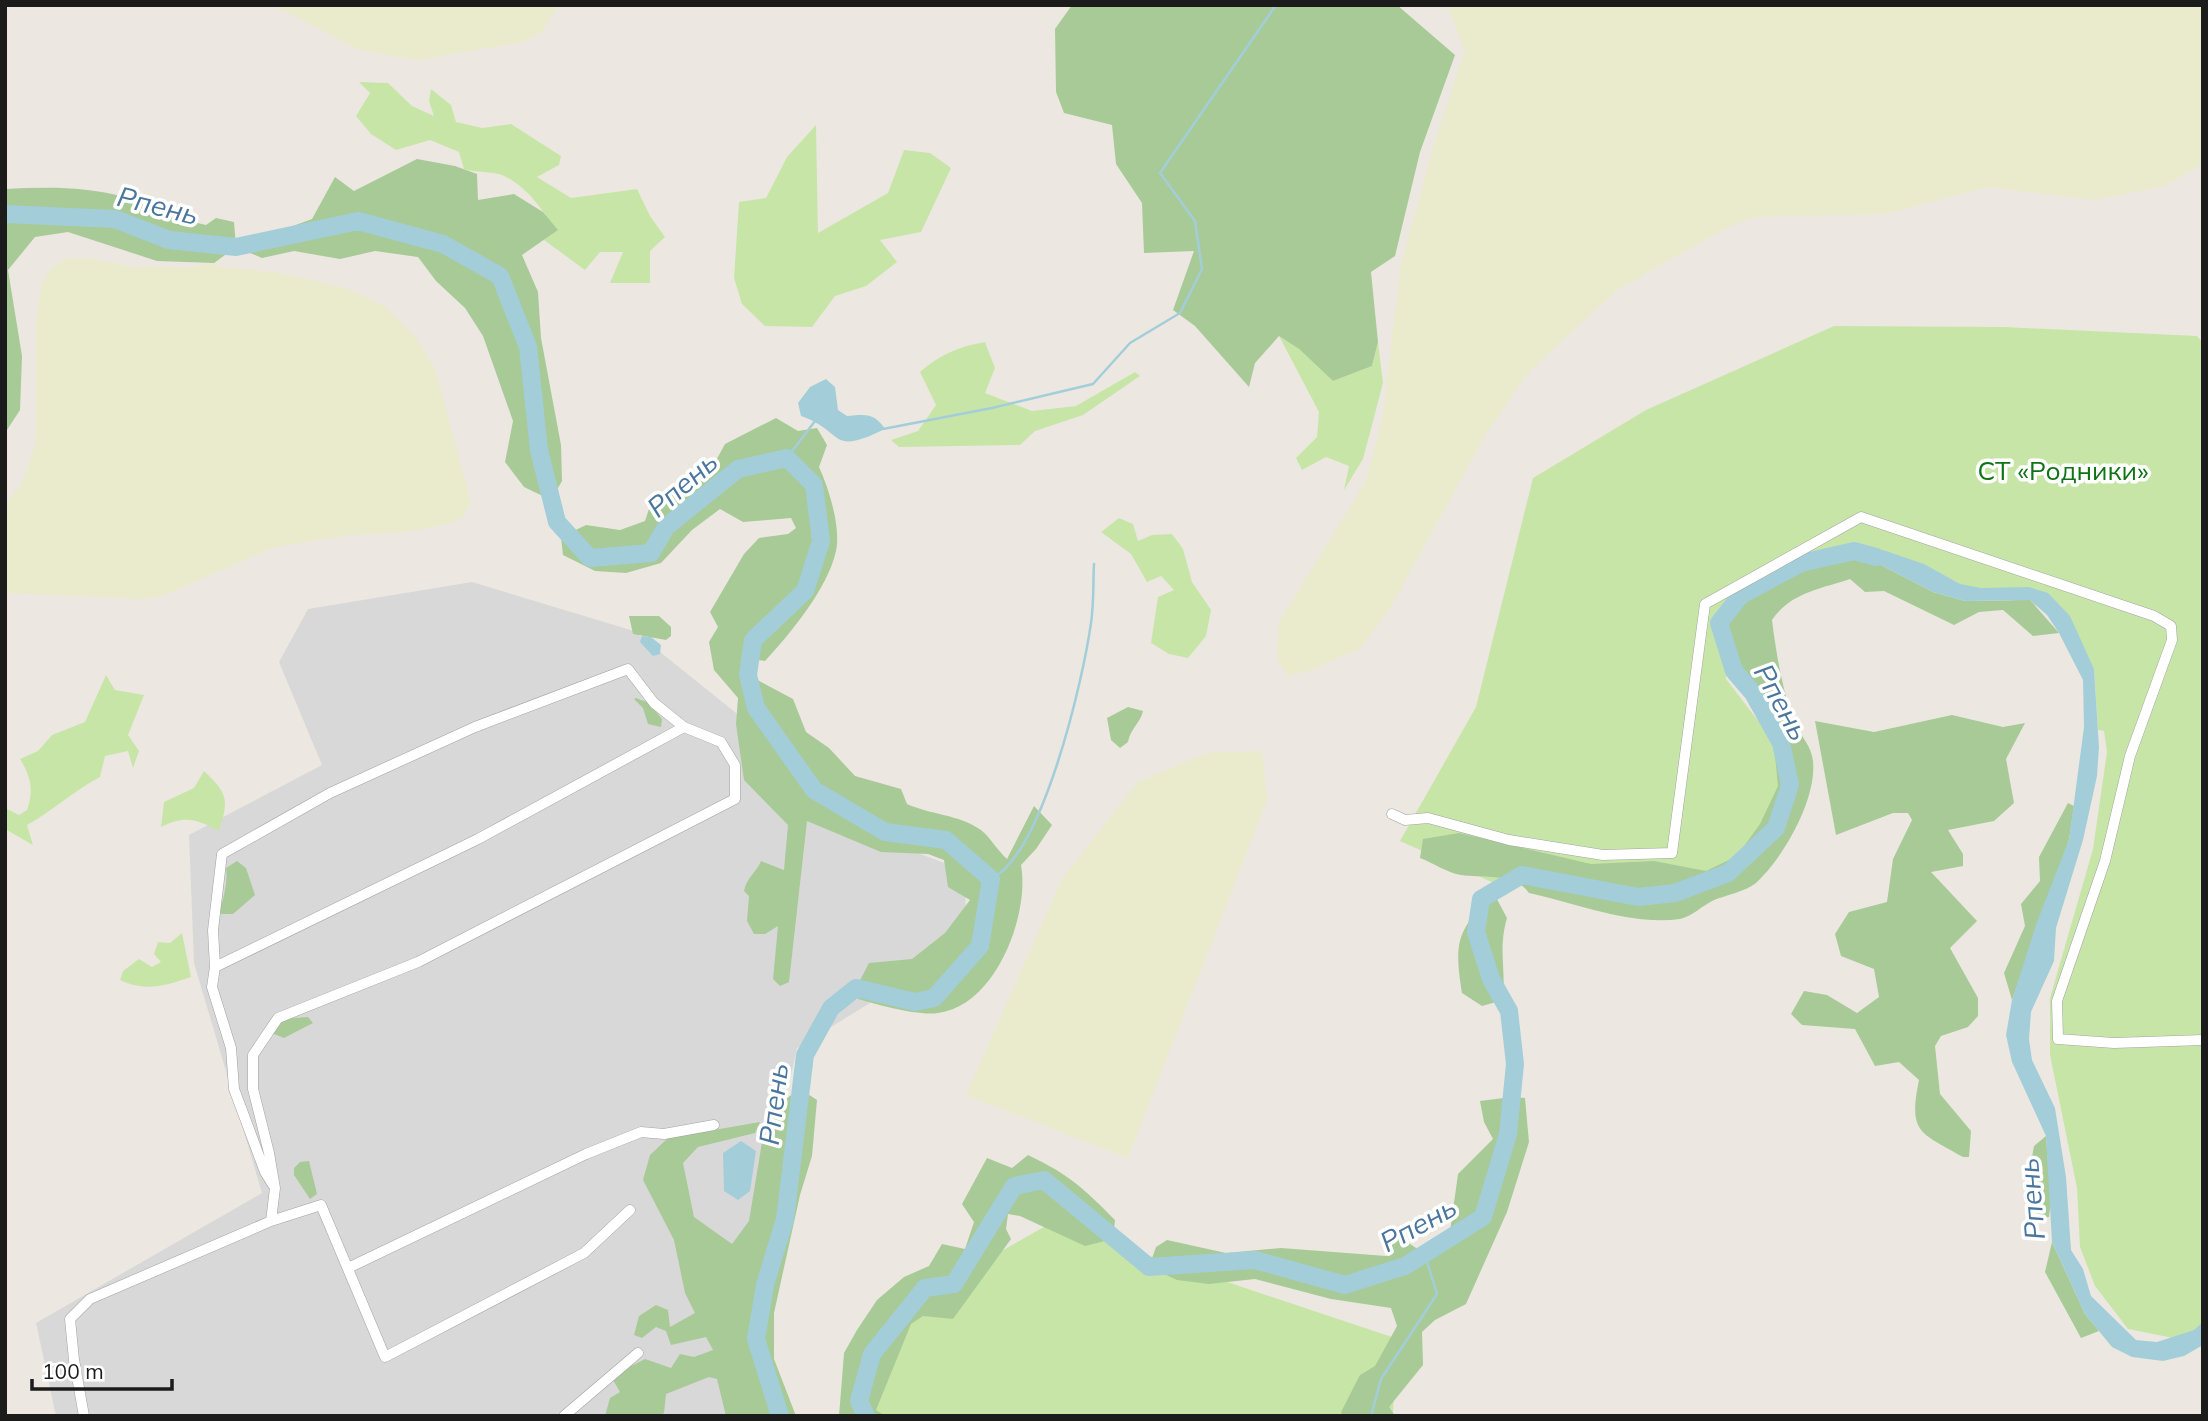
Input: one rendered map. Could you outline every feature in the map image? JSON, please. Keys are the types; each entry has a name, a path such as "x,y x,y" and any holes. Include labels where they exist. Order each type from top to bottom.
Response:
{"street":[{"path":"1392,814 1405,820 1429,818 1509,840 1603,855 1672,853 1705,604 1861,517 2154,616 2171,626 2172,639 2130,756 2105,862 2057,1001 2058,1039 2114,1043 2203,1040"},
{"path":"271,1221 275,1188 270,1153 253,1089 253,1055 278,1018 418,962 736,799 736,765 721,742 684,727 654,703 628,669 475,727 331,793 222,854 213,930 215,967 212,987 231,1048 234,1089 265,1172 275,1188"},
{"path":"215,967 478,839 684,727"},
{"path":"348,1268 586,1154 641,1132 664,1134 713,1125"},
{"path":"84,1416 74,1360 71,1319 90,1298 271,1221 321,1205 385,1357 584,1253 630,1210"},
{"path":"564,1416 638,1353"}],"shaded area":[{"path":"472,582 634,631 741,717 782,801 965,871 966,944 797,1048 761,1212 756,1416 56,1416 36,1323 262,1193 194,963 189,835 322,765 279,662 308,609"}],"green space":[{"path":"274,5 559,5 540,34 523,42 419,60 359,50"},
{"path":"1072,5 1397,5 1455,55 1420,152 1395,256 1371,272 1378,342 1372,366 1333,381 1299,349 1279,336 1255,363 1249,387 1195,326 1173,310 1194,251 1144,253 1142,203 1116,164 1112,125 1064,113 1056,92 1055,29"},
{"path":"1447,5 2203,5 2203,163 2165,186 2095,200 1987,187 1886,214 1755,217 1726,228 1617,290 1529,372 1486,434 1388,612 1360,648 1312,670 1287,676 1277,658 1279,622 1366,481 1383,415 1400,269 1432,151 1465,50"},
{"path":"359,82 388,83 412,106 434,116 429,101 431,89 451,105 456,122 482,128 511,124 561,156 559,165 537,177 571,198 637,189 650,216 665,237 650,251 650,283 610,283 623,252 600,252 585,270 544,240 557,230 520,186 502,175 464,169 459,152 430,140 396,150 371,134 356,116 370,93"},
{"path":"816,125 818,233 888,193 904,150 930,153 951,168 921,232 880,240 897,262 866,286 835,296 812,327 765,326 742,304 734,278 739,202 766,198 787,157"},
{"path":"417,159 455,166 477,174 478,200 514,194 543,212 558,230 522,255 538,292 541,338 561,445 562,481 551,500 524,487 505,462 513,421 483,336 465,308 436,281 418,257 375,251 340,259 294,251 262,258 236,247 312,219 335,177 354,191"},
{"path":"5,189 95,191 124,197 206,225 216,218 234,222 236,247 214,263 157,261 68,232 35,237 8,270 22,356 20,410 5,433"},
{"path":"68,258 88,258 131,267 193,267 214,263 219,267 281,273 349,289 384,306 414,335 435,368 471,503 462,518 444,525 407,532 349,535 275,547 162,596 141,599 5,593 5,506 24,479 36,442 36,324 41,285 51,268"},
{"name":"СТ «Родники»","path":"1834,326 2004,327 2197,336 2203,343 2203,1334 2178,1339 2128,1329 2095,1286 2080,1247 2077,1188 2050,1055 2050,998 2093,849 2107,752 2104,731 2098,730 2094,669 2052,609 1962,590 1854,557 1725,628 1726,679 1779,748 1782,793 1761,844 1718,882 1519,877 1496,884 1400,841 1476,707 1533,478 1646,410"},
{"path":"1279,336 1299,349 1333,381 1372,366 1378,342 1383,383 1363,459 1344,490 1349,466 1326,457 1302,470 1296,458 1317,437 1319,412"},
{"path":"985,342 995,368 985,393 1032,411 1076,406 1135,372 1140,376 1083,415 1035,431 1020,445 899,447 891,440 918,431 936,405 920,372 950,352"},
{"path":"776,418 798,431 817,428 827,445 819,467 833,508 837,531 836,551 825,580 807,610 765,661 750,659 748,675 793,699 806,732 829,748 855,776 901,789 907,804 972,825 981,830 1007,859 1034,806 1052,825 1021,865 1020,908 1005,955 977,994 959,1007 929,1014 887,1007 858,999 856,988 869,963 912,959 945,933 970,900 948,887 944,860 928,854 881,852 807,821 789,982 780,986 773,979 778,926 765,934 754,934 747,921 749,896 744,891 745,886 761,861 784,870 788,825 744,780 736,724 738,698 714,670 709,642 718,627 710,612 744,554 759,538 788,534 796,528 791,518 743,522 720,509 692,530 661,563 626,573 595,571 563,555 561,537 586,525 620,530 645,521 652,500 706,479 725,444"},
{"path":"1119,518 1133,524 1138,541 1152,535 1172,534 1183,549 1192,582 1211,610 1206,636 1188,658 1169,654 1151,643 1158,597 1174,590 1161,576 1147,582 1131,554 1101,532"},
{"path":"1854,551 1933,592 1965,601 2030,600 2059,633 2033,636 2003,610 1979,612 1954,625 1884,591 1865,592 1850,579 1806,593 1788,604 1772,620 1788,706 1812,755 1813,776 1810,792 1787,843 1756,883 1712,901 1684,918 1642,919 1604,912 1529,893 1516,882 1507,879 1456,874 1420,858 1423,839 1459,833 1591,864 1654,861 1706,871 1737,856 1760,824 1778,786 1775,755 1781,743 1753,693 1734,671 1719,623 1741,595 1801,563"},
{"path":"629,616 659,616 671,627 671,636 666,640 633,634"},
{"path":"106,675 115,690 144,695 128,735 139,751 133,768 128,751 105,756 100,777 27,825 33,845 5,829 5,808 19,815 27,810 29,803 30,784 20,759 38,751 52,735 85,722"},
{"path":"634,699 649,703 662,719 661,727 648,724 643,708"},
{"path":"1128,707 1143,711 1128,742 1120,748 1111,740 1107,718"},
{"path":"1952,715 2003,727 2025,723 2006,759 2014,803 1994,821 1948,830 1963,854 1963,866 1931,872 1977,921 1950,948 1978,998 1978,1016 1968,1027 1941,1036 1935,1046 1940,1094 1971,1131 1969,1157 1963,1157 1936,1142 1921,1129 1915,1111 1919,1080 1899,1062 1875,1066 1855,1029 1802,1025 1791,1014 1804,991 1827,995 1857,1013 1879,997 1874,969 1841,956 1835,934 1849,912 1887,902 1893,859 1912,820 1908,813 1893,813 1836,835 1815,721 1874,732"},
{"path":"1262,751 1267,800 1128,1158 966,1095 1062,879 1138,782 1206,753"},
{"path":"204,771 218,786 224,798 219,831 190,820 161,827 164,802 194,788"},
{"path":"2068,803 2074,806 2069,840 2012,1000 2004,973 2025,926 2021,904 2040,881 2039,857"},
{"path":"237,861 246,868 255,895 233,914 222,914 219,911 225,890 226,868"},
{"path":"1492,890 1507,918 1503,940 1504,989 1503,1000 1482,1006 1462,993 1459,947 1466,927"},
{"path":"182,933 191,977 147,987 120,980 123,971 139,959 152,967 161,962 154,954 158,942 170,943"},
{"path":"308,1017 313,1023 284,1038 269,1032 281,1019"},
{"path":"800,1089 817,1100 812,1156 800,1195 774,1313 774,1359 796,1416 726,1416 717,1379 709,1377 666,1394 664,1413 659,1416 605,1416 610,1398 620,1392 613,1380 616,1374 645,1359 671,1368 680,1354 694,1357 713,1350 706,1337 671,1345 666,1331 656,1327 642,1338 634,1335 639,1316 656,1305 668,1310 670,1327 695,1313 685,1293 674,1240 643,1180 650,1155 668,1138 760,1122 755,1133 698,1147 683,1163 694,1217 732,1244 749,1221 763,1136 777,1105"},
{"path":"1525,1098 1529,1142 1507,1212 1466,1304 1435,1320 1422,1332 1423,1365 1389,1407 1395,1416 1343,1416 1341,1412 1360,1375 1375,1366 1397,1326 1391,1308 1331,1299 1255,1279 1209,1284 1177,1280 1149,1267 1156,1247 1167,1240 1226,1253 1281,1248 1386,1256 1386,1243 1401,1238 1425,1254 1449,1239 1458,1174 1493,1139 1484,1122 1480,1101"},
{"path":"2046,1136 2051,1200 2049,1217 2040,1218 2031,1200 2029,1175 2034,1146"},
{"path":"1028,1155 1066,1176 1104,1209 1115,1220 1113,1239 1085,1246 1020,1216 1008,1214 1006,1229 1011,1239 953,1319 923,1316 911,1324 876,1410 885,1416 839,1416 844,1353 877,1300 904,1277 929,1266 942,1244 965,1249 974,1222 962,1204 987,1158 1012,1168"},
{"path":"309,1161 317,1194 310,1199 294,1175 294,1168 300,1162"},
{"path":"1051,1223 1395,1338 1393,1416 867,1416 908,1304"},
{"path":"2052,1242 2085,1314 2099,1331 2081,1338 2045,1272"}],"water":[{"path":"826,379 835,387 838,410 847,416 873,417 885,429 854,441 845,441 801,416 798,403 810,387"},
{"path":"1883,550 1924,564 1960,584 1981,588 2029,587 2048,593 2070,616 2094,669 2099,747 2097,776 2083,840 2056,928 2054,961 2031,1012 2029,1039 2032,1060 2055,1108 2066,1177 2071,1250 2083,1269 2091,1296 2136,1340 2157,1342 2194,1330 2203,1322 2203,1345 2184,1356 2163,1361 2132,1357 2112,1347 2085,1314 2052,1242 2046,1136 2012,1062 2006,1035 2012,1000 2037,922 2069,840 2084,727 2083,680 2059,633 2047,615 2030,600 1965,601 1933,592 1854,551"},
{"path":"642,636 651,637 661,645 660,654 653,656 640,642"},
{"path":"741,1141 756,1151 750,1191 738,1200 724,1191 723,1153"}],"waterway":[{"path":"883,429 992,408 1093,384 1130,343 1180,313 1202,269 1195,221 1160,173 1276,5"},
{"name":"Рпень","path":"5,214 115,219 169,240 236,247 358,221 443,244 500,276 528,347 539,450 557,522 590,558 651,553 666,527 738,469 787,458 814,485 821,541 805,591 753,640 748,675 756,708 814,790 885,832 946,840 991,879 980,946 934,998 915,1002 856,988 831,1008 805,1055 785,1219 765,1285 756,1339 780,1416"},
{"path":"787,458 815,421 818,422"},
{"name":"Рпень","path":"866,1416 859,1401 872,1354 925,1288 954,1284 1014,1186 1044,1180 1149,1267 1255,1260 1345,1285 1405,1266 1483,1217 1508,1134 1515,1064 1509,1011 1491,979 1476,932 1481,899 1522,875 1638,897 1675,893 1728,873 1776,828 1790,785 1781,743 1753,693 1734,671 1719,623 1741,595 1801,563 1854,551 1876,557"},
{"path":"991,879 1010,863 1027,836 1058,763 1087,649 1092,616 1094,564"},
{"path":"1371,1416 1381,1379 1437,1294 1425,1255"}]}
